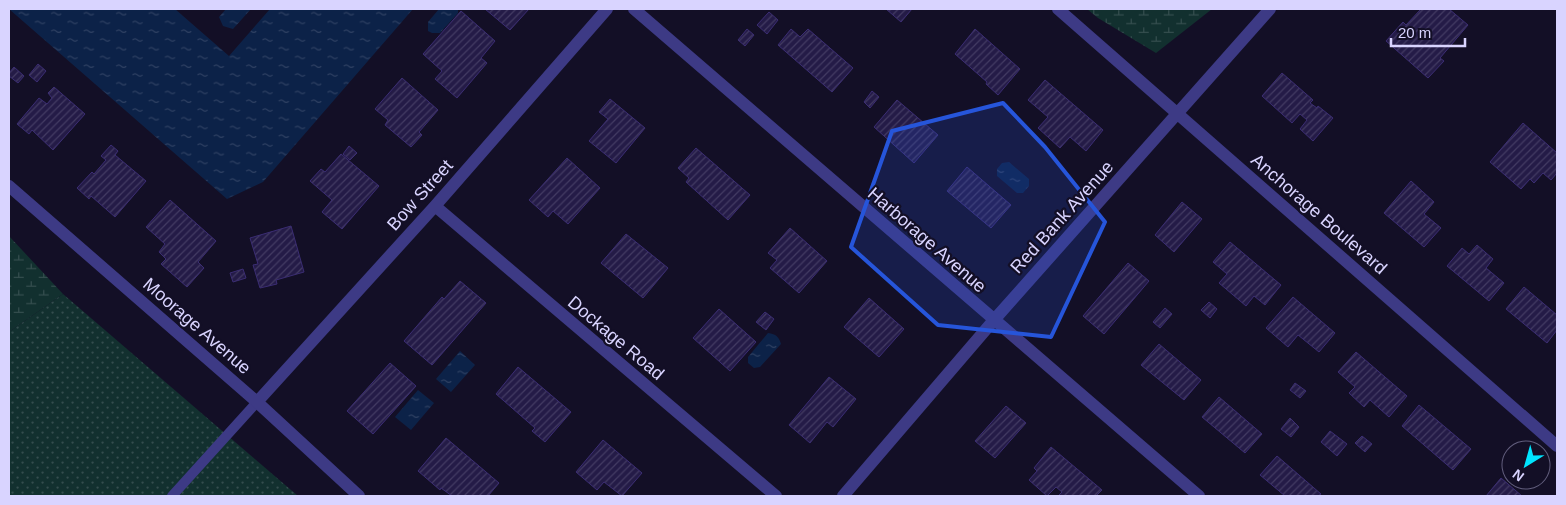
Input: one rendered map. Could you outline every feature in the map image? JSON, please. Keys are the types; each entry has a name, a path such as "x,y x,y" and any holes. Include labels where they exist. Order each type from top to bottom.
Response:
{"street":[{"name":"Bow Street","path":"257,402 435,206 606,9"},
{"name":"Harborage Avenue","path":"634,9 1199,496"},
{"name":"Anchorage Boulevard","path":"1058,9 1557,446"},
{"name":"Red Bank Avenue","path":"843,496 994,320 1270,9"},
{"name":"Moorage Avenue","path":"9,186 257,402 359,496"},
{"name":"Dockage Road","path":"435,206 776,496"}],"lane":[{"path":"172,496 257,402"}],"highlighted area":[{"path":"1003,103 1045,147 1105,222 1051,337 938,325 851,247 892,131"}],"green space":[{"path":"1087,9 1212,9 1156,53 1098,18"},
{"path":"9,236 63,294 9,332"},
{"path":"63,294 298,496 9,496 9,332"}],"water":[{"path":"9,9 175,9 229,56 270,9 413,9 263,182 227,199"},
{"path":"226,9 251,9 233,29 223,26 219,17"},
{"path":"439,9 458,9 458,13 440,33 432,33 428,31 428,22"},
{"path":"1009,162 1029,179 1029,186 1023,193 1017,193 997,176 997,169 1002,163"},
{"path":"768,333 777,336 781,344 760,367 754,368 748,363 748,357"},
{"path":"460,351 475,365 451,392 436,379"},
{"path":"418,390 434,403 411,430 395,417"}],"building":[{"path":"485,9 529,9 510,30"},
{"path":"886,9 912,9 901,22"},
{"path":"1421,9 1449,9 1468,25 1440,58 1444,61 1428,78 1386,41 1403,22 1406,25"},
{"path":"461,11 495,41 481,58 487,63 457,98 435,79 442,71 423,54"},
{"path":"769,12 778,20 767,34 757,25"},
{"path":"747,29 754,35 745,46 738,40"},
{"path":"791,29 800,37 808,29 853,68 832,92 778,45"},
{"path":"975,29 1020,69 998,95 986,84 987,82 955,54"},
{"path":"38,64 46,71 37,82 29,75"},
{"path":"14,67 24,76 18,83 9,76"},
{"path":"1282,73 1313,100 1310,103 1317,108 1318,106 1333,118 1313,141 1300,129 1307,120 1300,114 1292,123 1262,96"},
{"path":"402,78 438,110 419,132 422,135 411,147 385,125 388,120 375,109"},
{"path":"1045,80 1103,130 1086,151 1070,137 1060,148 1038,128 1048,117 1028,100"},
{"path":"54,87 85,114 53,150 32,130 29,134 17,124 39,98 47,104 52,98 48,93"},
{"path":"872,91 879,97 870,108 864,102"},
{"path":"610,99 645,128 616,163 589,141 608,119 599,112"},
{"path":"897,100 938,135 914,163 874,127"},
{"path":"1523,123 1557,153 1557,173 1551,180 1543,173 1534,183 1530,179 1521,189 1490,162"},
{"path":"111,145 118,151 115,155 146,181 115,217 91,196 89,199 77,188 92,172 94,174 106,160 101,156"},
{"path":"349,146 357,153 350,160 343,154"},
{"path":"696,148 750,195 728,220 686,182 689,178 678,168"},
{"path":"341,154 379,186 342,229 322,212 332,200 310,181 321,169 325,172"},
{"path":"567,158 600,188 568,224 553,211 548,217 529,200"},
{"path":"967,167 1011,205 991,228 947,191"},
{"path":"1411,181 1434,202 1424,214 1441,228 1424,247 1384,213"},
{"path":"170,200 216,241 198,262 204,268 187,287 161,264 166,259 159,252 165,244 146,227"},
{"path":"1182,202 1202,219 1174,252 1155,235"},
{"path":"291,226 304,272 276,280 277,284 260,288 253,265 258,264 250,238"},
{"path":"790,228 827,261 799,293 770,268 777,260 768,253"},
{"path":"626,234 668,268 643,298 601,263"},
{"path":"1230,242 1281,285 1265,305 1254,296 1246,306 1219,283 1227,274 1213,262"},
{"path":"1477,245 1493,259 1486,268 1504,283 1489,301 1447,266 1462,248 1469,254"},
{"path":"1128,263 1149,281 1104,334 1083,316"},
{"path":"243,269 246,278 233,282 230,273"},
{"path":"460,281 486,303 432,365 404,341 442,297 444,299"},
{"path":"1524,287 1557,315 1557,330 1547,343 1506,309"},
{"path":"1293,297 1335,333 1319,352 1298,335 1288,347 1266,328"},
{"path":"869,298 904,329 879,357 844,327"},
{"path":"1209,302 1217,309 1210,318 1201,310"},
{"path":"1165,308 1172,314 1160,328 1153,322"},
{"path":"719,309 756,342 730,371 693,338"},
{"path":"765,312 774,319 766,330 756,322"},
{"path":"1159,344 1201,380 1184,400 1141,365"},
{"path":"1356,352 1407,396 1389,417 1370,400 1364,407 1349,393 1355,387 1338,372"},
{"path":"390,363 416,386 373,434 347,411"},
{"path":"518,367 571,412 545,442 532,431 535,428 496,394"},
{"path":"829,377 856,399 833,427 827,422 810,443 789,425"},
{"path":"1295,383 1306,391 1300,398 1290,390"},
{"path":"1219,397 1262,434 1245,453 1202,417"},
{"path":"1419,405 1471,449 1453,470 1402,426"},
{"path":"1006,406 1026,423 995,458 975,441"},
{"path":"1290,418 1299,427 1291,437 1281,429"},
{"path":"1330,431 1347,444 1337,456 1321,442"},
{"path":"1362,436 1372,444 1365,452 1355,443"},
{"path":"446,438 499,483 488,496 452,496 441,488 440,490 418,471"},
{"path":"603,440 642,473 622,496 604,482 597,490 576,472"},
{"path":"1051,447 1102,490 1096,496 1058,496 1062,492 1056,487 1047,496 1029,480 1037,471 1034,468"},
{"path":"1277,456 1321,494 1318,496 1285,496 1260,475"},
{"path":"1501,478 1501,490 1515,490 1522,496 1486,496"}]}
